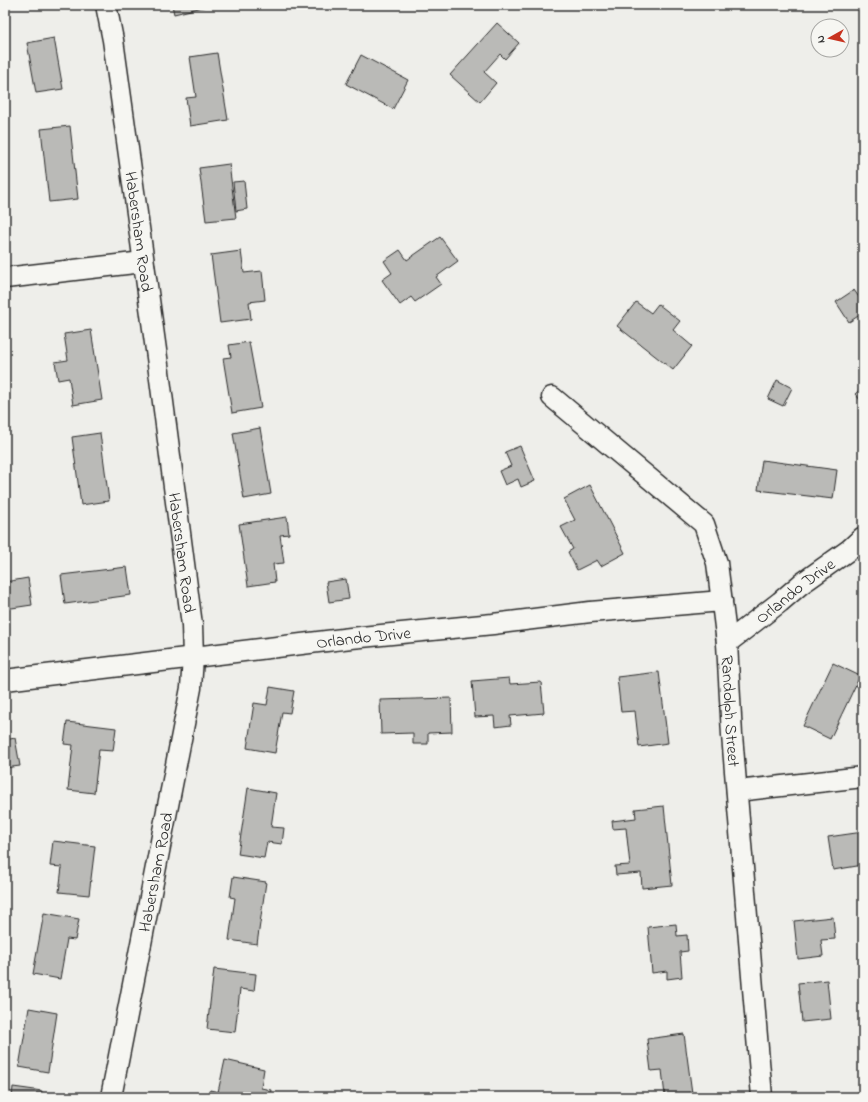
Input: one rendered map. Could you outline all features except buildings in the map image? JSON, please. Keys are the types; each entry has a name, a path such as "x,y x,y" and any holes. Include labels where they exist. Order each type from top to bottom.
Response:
{"street":[{"name":"Habersham Road","path":"106,5 113,40 191,617 194,657 192,688 111,1097"},
{"path":"5,278 143,262"},
{"name":"Randolph Street","path":"552,397 704,524 717,563 727,643 732,735 762,1097"},
{"name":"Orlando Drive","path":"727,643 801,584 849,550 863,537"},
{"name":"Orlando Drive","path":"5,680 261,648 493,624 590,612 722,601"},
{"path":"737,790 863,777"}]}
